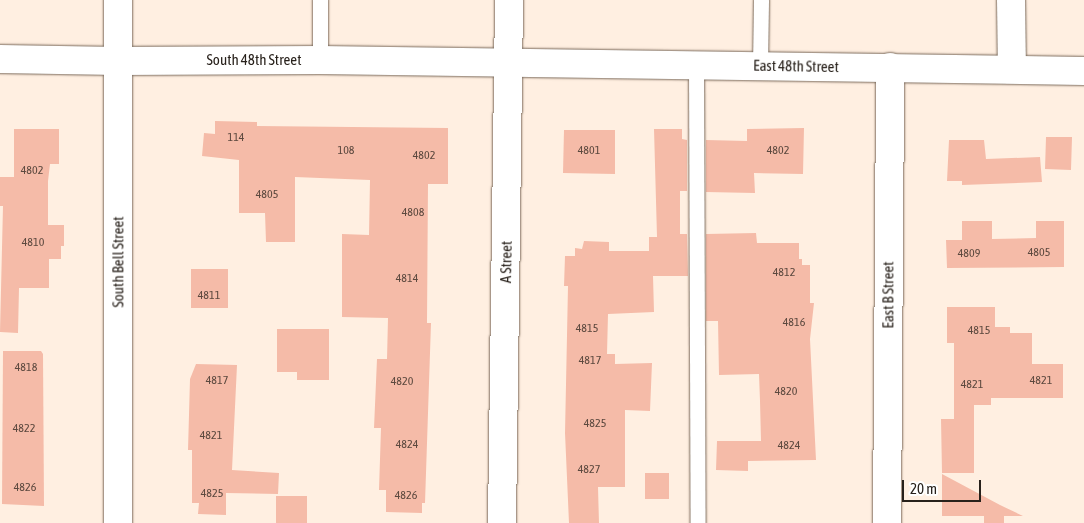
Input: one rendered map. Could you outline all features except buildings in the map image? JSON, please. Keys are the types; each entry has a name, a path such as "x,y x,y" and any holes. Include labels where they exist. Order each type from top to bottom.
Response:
{"street":[{"name":"South Bell Street","path":"118,0 118,523"},
{"name":"A Street","path":"502,523 509,0"},
{"path":"1011,0 1012,69"},
{"name":"South 48th Street","path":"0,59 508,62"},
{"name":"East 48th Street","path":"508,62 1084,71"},
{"name":"East B Street","path":"887,523 890,67"}],"lane":[{"path":"320,0 320,60"},
{"path":"760,65 761,0"},
{"path":"696,64 698,523"}]}
